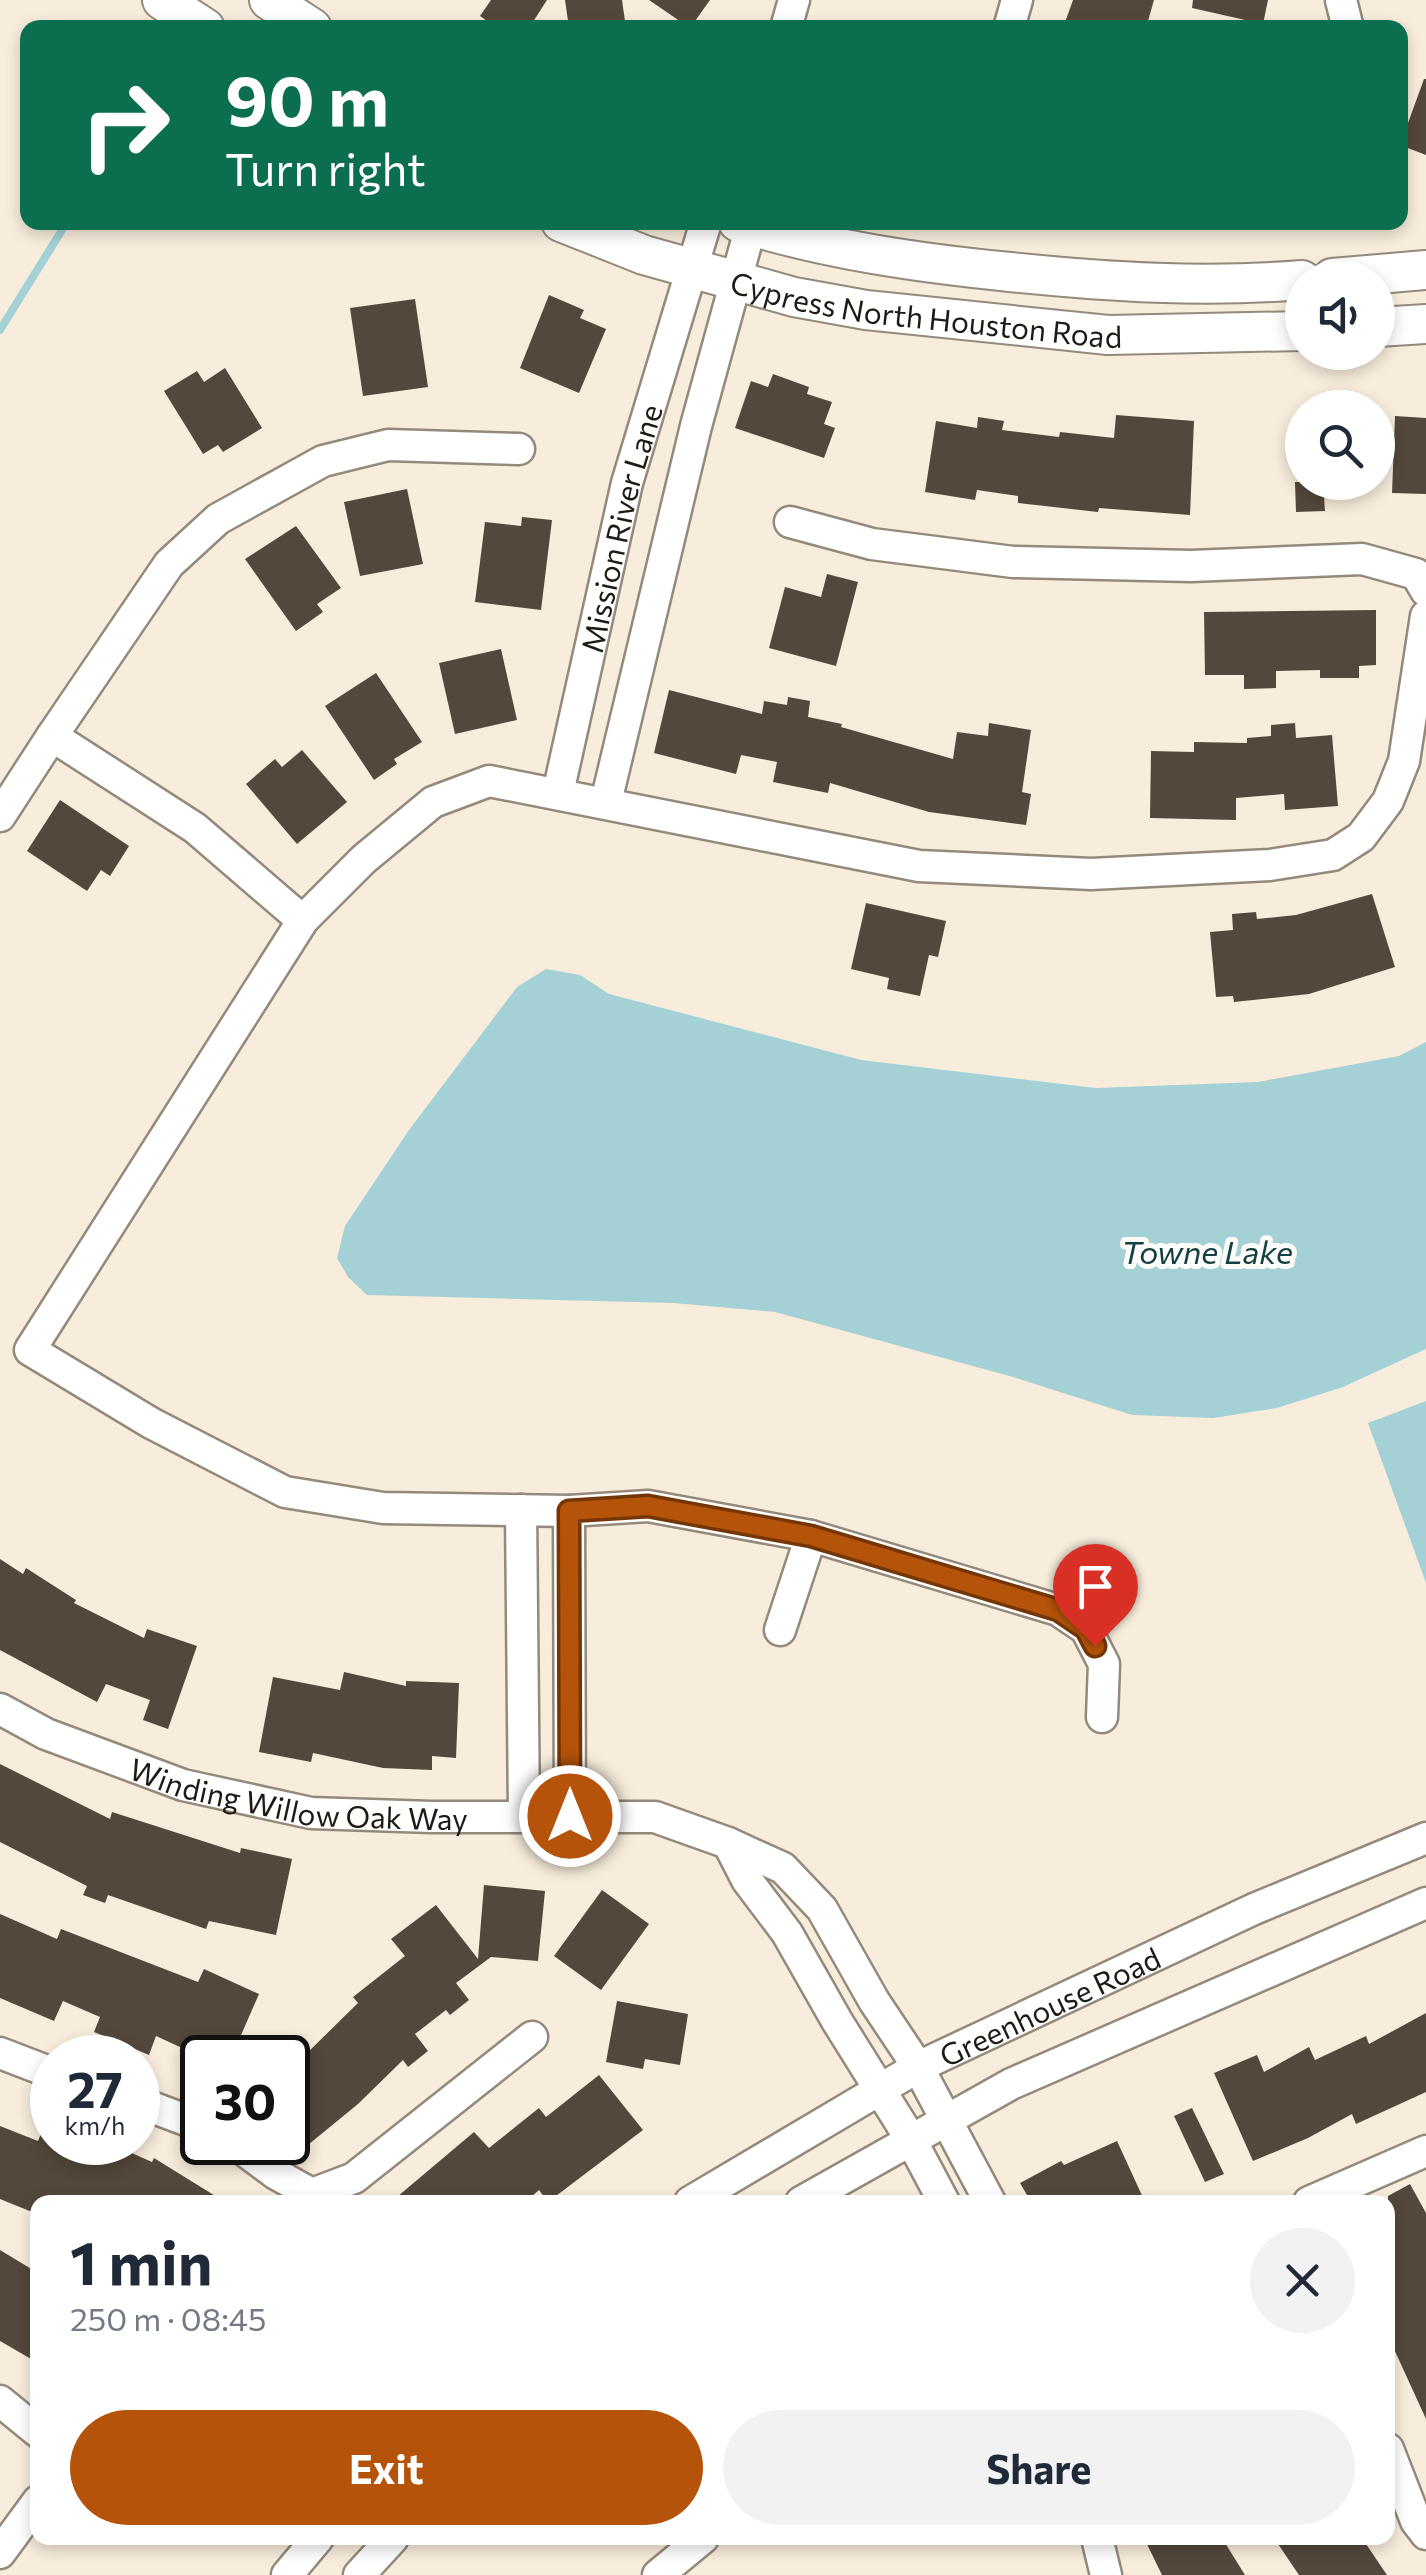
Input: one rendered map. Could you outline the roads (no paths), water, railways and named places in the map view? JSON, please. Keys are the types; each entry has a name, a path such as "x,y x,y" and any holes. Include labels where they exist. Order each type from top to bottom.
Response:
{"main road":[{"path":"162,0 192,20"},
{"path":"269,0 300,20"},
{"name":"Cypress North Houston Road","path":"582,230 644,255 794,297 848,306 1018,328 1170,336 1285,332"},
{"name":"Cypress North Houston Road","path":"768,230 820,245 879,255 1062,278 1196,284 1285,281"},
{"path":"1395,273 1426,270"},
{"path":"1395,326 1426,324"}],"street":[{"name":"Mission River Lane","path":"558,792 627,483 703,230"},
{"name":"Mission River Lane","path":"606,802 746,230"},
{"path":"0,816 169,564 218,519 323,461 388,445 519,449"},
{"path":"790,522 872,544 1014,562 1191,566 1362,559 1416,574 1426,591"},
{"path":"1102,1717 1104,1664 1086,1629 1058,1610 811,1536 648,1506 569,1511 383,1508 284,1492 151,1423 30,1350 302,920 364,858 434,802 489,781 919,866 1091,874 1270,865 1333,854 1361,838 1388,801 1399,774 1426,616"},
{"path":"52,736 195,828 302,920"},
{"path":"521,1510 524,1816"},
{"path":"569,1511 570,1816"},
{"path":"780,1630 811,1536"},
{"name":"Winding Willow Oak Way","path":"0,1709 46,1734 183,1786 311,1813 432,1818 654,1817 728,1843 783,1868 822,1909 918,2067 986,2195"},
{"name":"Greenhouse Road","path":"702,2195 918,2067 1254,1909 1426,1838"},
{"path":"728,1843 747,1880 787,1933 940,2195"},
{"name":"Greenhouse Road","path":"813,2195 1011,2084 1426,1903"},
{"path":"266,2165 312,2194 354,2178 532,2037"},
{"path":"0,2053 30,2065"},
{"path":"1325,2195 1426,2151"},
{"path":"0,2400 30,2425"},
{"path":"1395,2467 1416,2522 1426,2534"},
{"path":"0,2554 30,2512"},
{"path":"287,2575 312,2545"},
{"path":"359,2575 387,2545"},
{"path":"658,2575 695,2545"},
{"path":"1099,2545 1106,2575"}],"water":[{"name":"Towne Lake","path":"546,969 580,975 609,994 861,1060 1096,1088 1258,1082 1399,1056 1426,1042 1426,1349 1343,1387 1277,1408 1213,1418 1132,1415 1013,1377 775,1312 673,1303 367,1295 348,1277 337,1258 345,1226 409,1130 517,987"},
{"path":"1426,1401 1426,1583 1368,1423"}],"waterway":[{"path":"0,330 62,230"}]}
